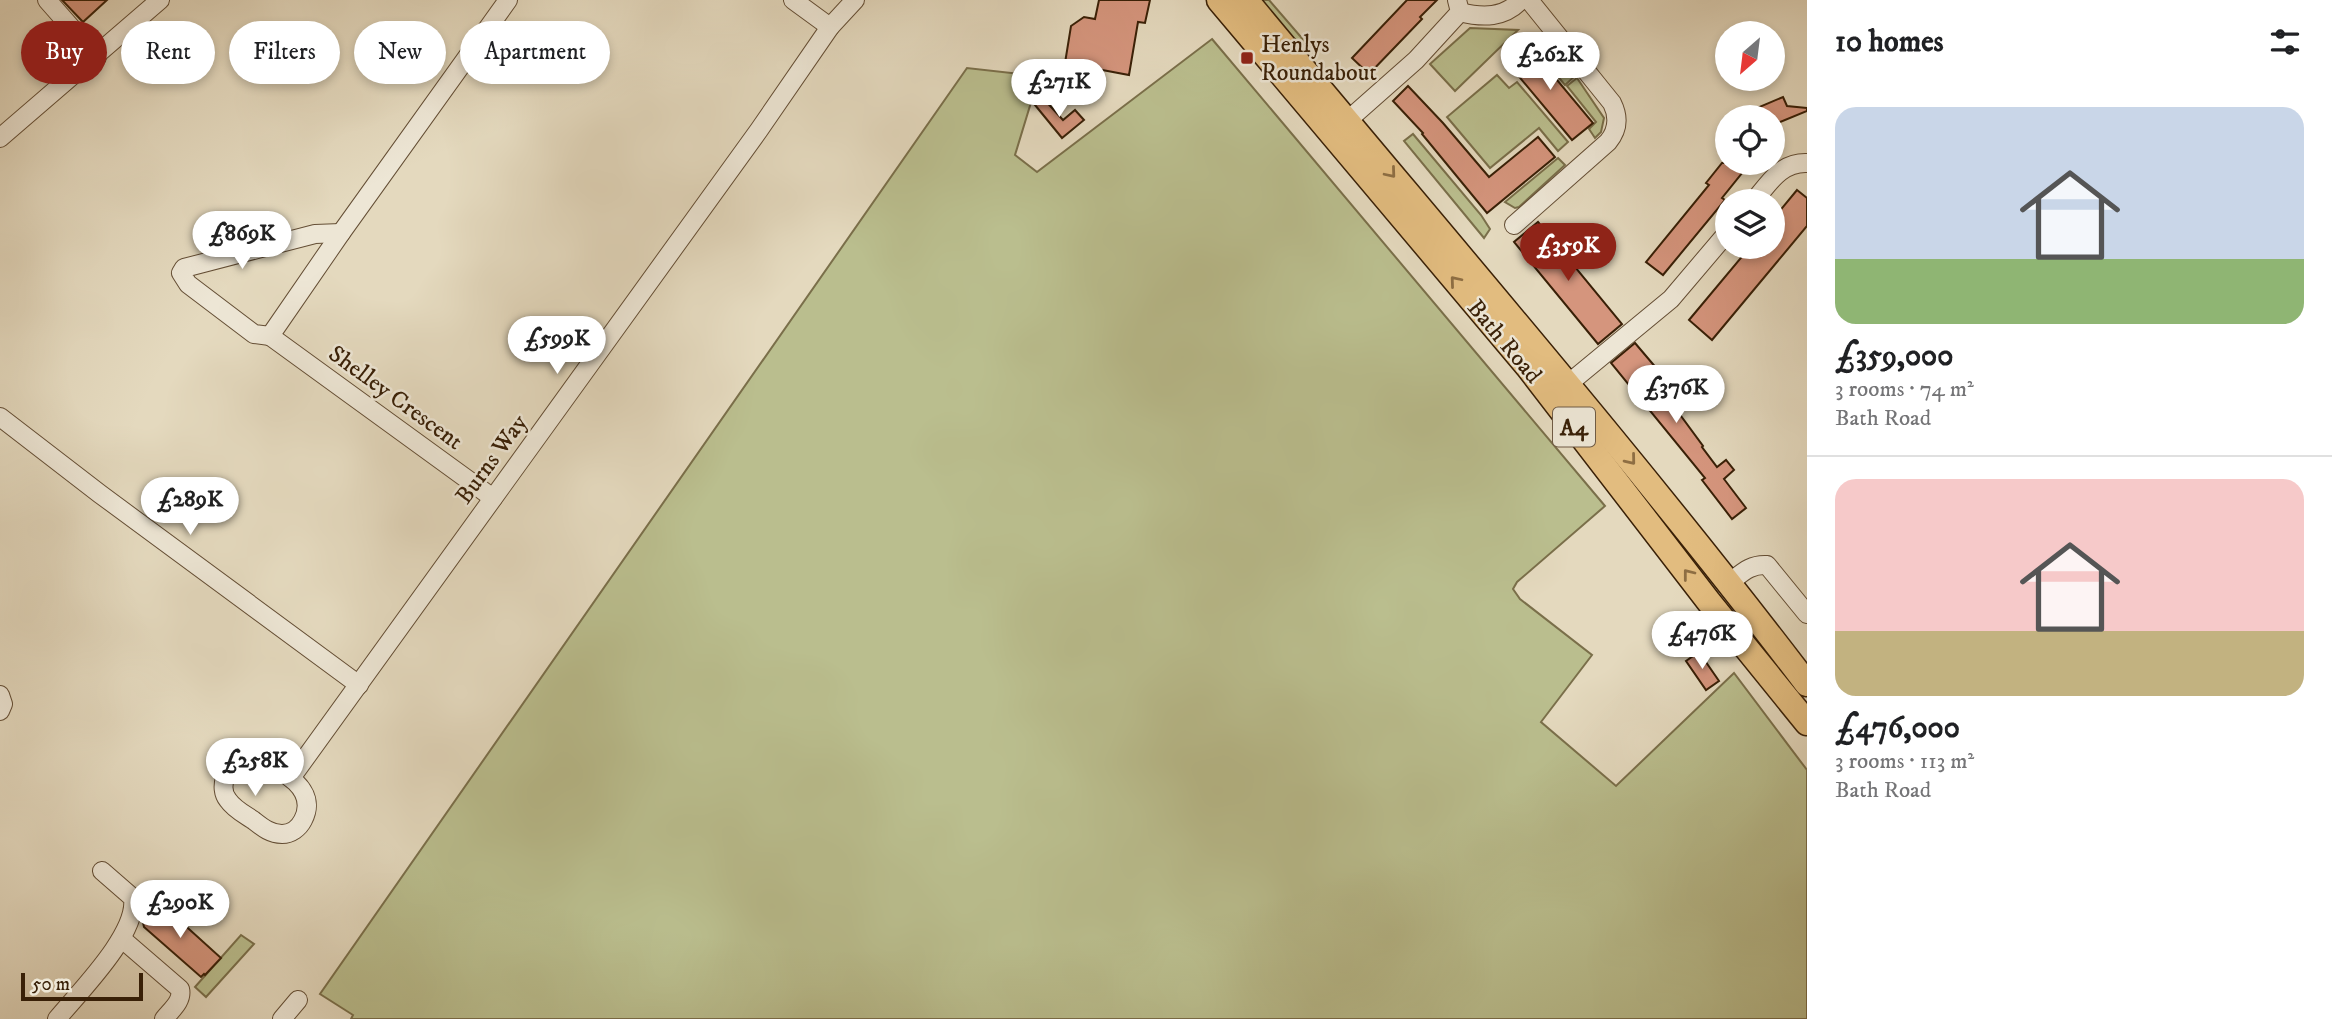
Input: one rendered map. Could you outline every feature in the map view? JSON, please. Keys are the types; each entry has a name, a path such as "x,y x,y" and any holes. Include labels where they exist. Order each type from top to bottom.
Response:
{"highway":[{"name":"Bath Road","path":"1219,0 1528,367 1807,723"},
{"name":"Bath Road","path":"1246,0 1568,384 1807,684"}],"street":[{"path":"47,0 65,21"},
{"path":"107,48 160,0"},
{"path":"270,336 508,0"},
{"path":"793,0 830,27"},
{"name":"Burns Way","path":"292,778 766,120 830,27 855,0"},
{"path":"1347,121 1416,60 1458,6 1477,16 1501,14 1514,8 1521,0"},
{"path":"1514,225 1608,142 1613,136 1616,124 1616,111 1612,103 1529,0"},
{"path":"0,138 65,84"},
{"path":"1764,189 1780,171 1791,164 1807,163"},
{"name":"Shelley Crescent","path":"341,233 315,234 189,265 181,273 188,284 254,334 270,336 493,498"},
{"path":"1568,384 1671,299 1715,247"},
{"path":"0,417 359,685"},
{"path":"1729,583 1747,568 1756,564 1767,565 1807,614"},
{"path":"0,695 3,704 0,711"},
{"path":"258,760 292,778 306,795 307,812 301,824 286,834 269,832 236,809 226,798 223,784 227,773 239,761 258,760"},
{"path":"57,1019 122,939 133,913 133,898 102,871"},
{"path":"122,939 180,989 182,993 179,1001 164,1019"},
{"path":"282,1019 298,1000"}],"green space":[{"path":"1260,0 1269,0 1307,44 1299,45"},
{"path":"1470,28 1518,30 1455,91 1430,64"},
{"path":"1539,34 1575,76 1565,85 1529,42"},
{"path":"1212,39 1605,506 1517,582 1513,589 1520,599 1592,655 1541,722 1616,786 1734,673 1807,770 1807,1019 351,1019 353,1015 320,994 967,68 1039,76 1015,155 1037,172"},
{"path":"1497,75 1509,88 1517,82 1568,142 1558,151 1539,128 1490,168 1447,117"},
{"path":"1577,78 1604,118 1601,132 1595,138 1589,129 1596,122 1567,86"},
{"path":"1413,134 1481,215 1490,229 1484,238 1404,141"},
{"path":"1558,158 1565,165 1519,207 1515,208 1505,202"},
{"path":"241,935 254,944 206,997 195,987"}],"building":[{"path":"62,0 107,0 84,21"},
{"path":"1099,0 1150,0 1145,23 1138,22 1129,75 1065,63 1071,26 1084,17 1095,19"},
{"path":"1407,0 1437,0 1369,74 1352,58"},
{"path":"1527,44 1593,123 1572,140 1506,61"},
{"path":"1408,86 1489,177 1538,137 1555,157 1487,213 1423,133 1393,101"},
{"path":"1783,97 1787,106 1807,108 1807,111 1785,120 1785,105 1764,105"},
{"path":"1043,98 1063,120 1075,110 1084,120 1062,138 1035,105"},
{"path":"1715,172 1715,175 1740,175 1729,189 1715,189 1715,212 1663,275 1646,262 1709,185 1706,183"},
{"path":"1797,190 1807,198 1807,226 1785,252 1785,204"},
{"path":"1538,222 1622,324 1598,344 1514,242"},
{"path":"1740,259 1780,259 1712,340 1689,320"},
{"path":"1635,343 1663,376 1656,382 1717,467 1726,460 1734,470 1724,479 1746,508 1732,519 1702,480 1705,478 1611,363"},
{"path":"1699,652 1719,681 1706,690 1686,661"},
{"path":"158,901 221,958 205,975 201,977 144,927 142,918"}],"place":[{"name":"Henlys Roundabout","path":"1247,58"}]}
